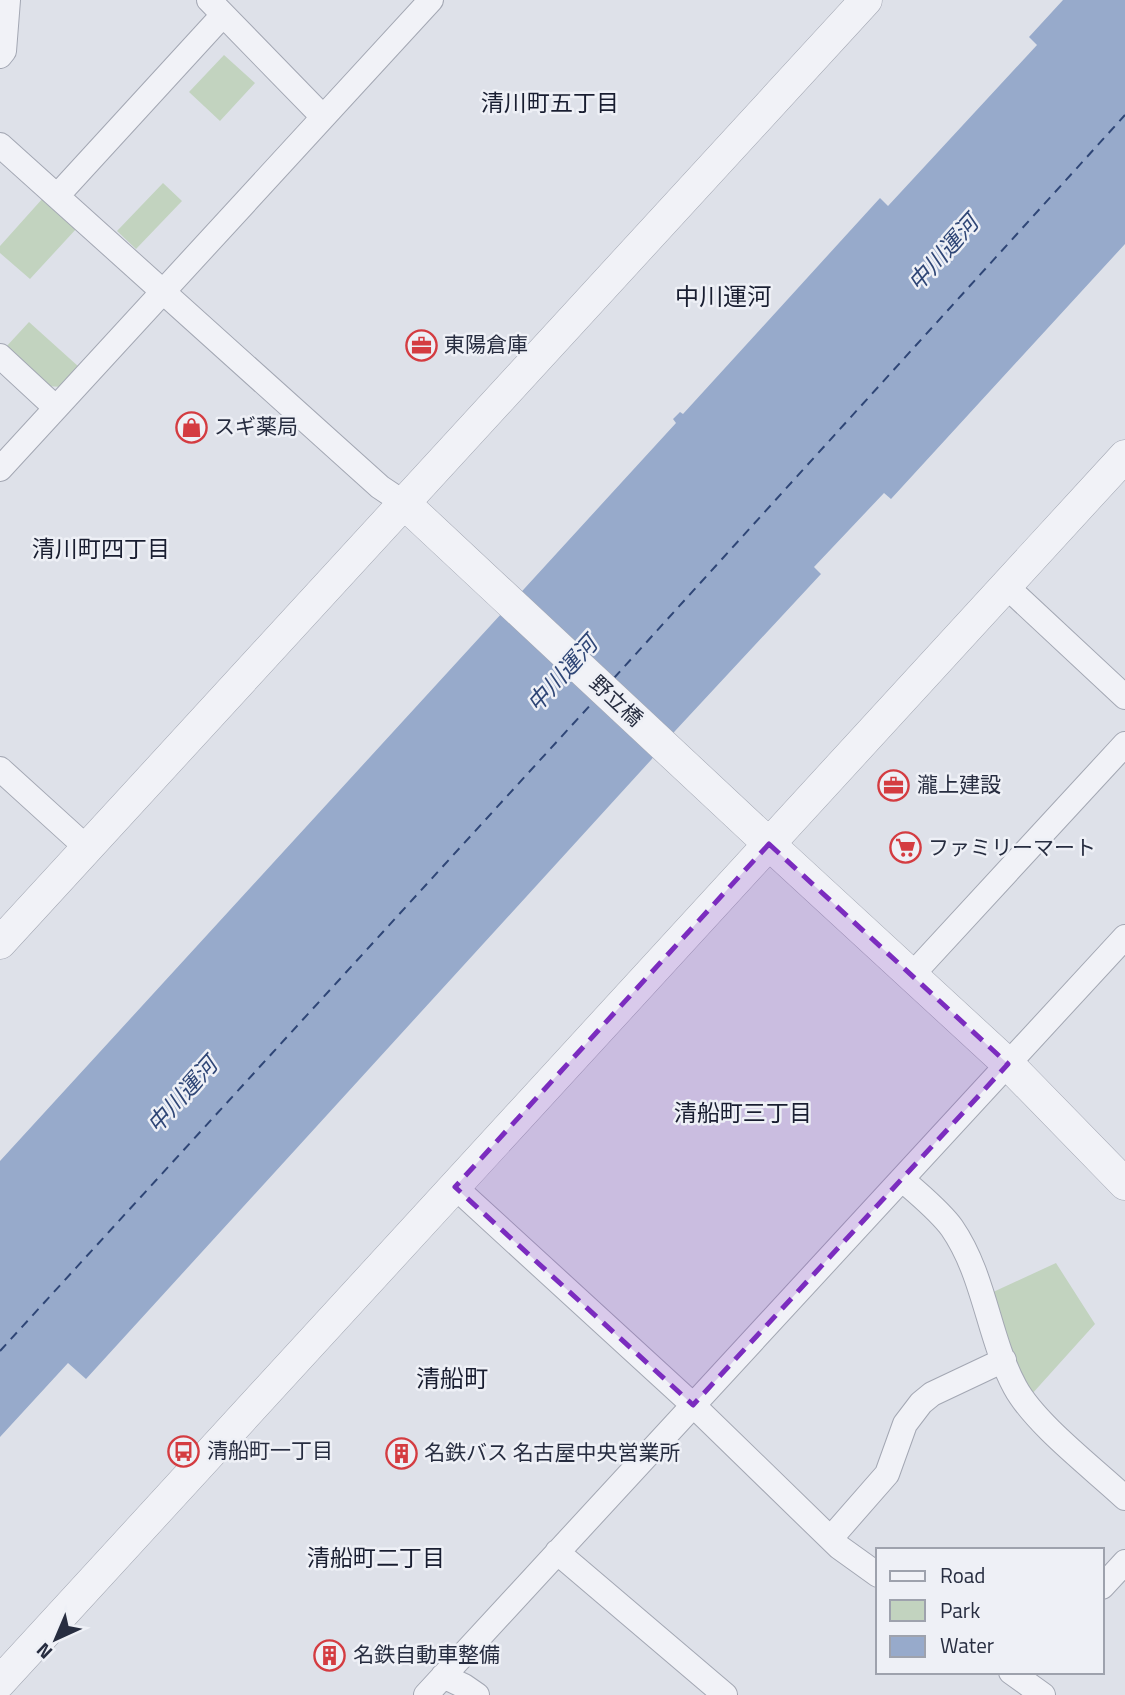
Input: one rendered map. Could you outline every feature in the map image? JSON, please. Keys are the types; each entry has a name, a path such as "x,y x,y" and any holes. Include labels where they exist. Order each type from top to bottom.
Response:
{"street":[{"path":"0,57 4,51 8,0"},
{"path":"0,469 431,0"},
{"path":"0,943 866,0"},
{"path":"57,196 216,8 323,117"},
{"path":"0,145 380,487 404,503"},
{"path":"0,356 56,408"},
{"path":"0,1682 1125,456"},
{"name":"野立橋","path":"404,503 1008,1064 1125,1184"},
{"path":"1006,586 1125,697"},
{"path":"911,976 1125,744"},
{"path":"0,769 87,848"},
{"path":"426,1695 1125,937"},
{"path":"902,1179 950,1225 962,1243 977,1278 1004,1360 1015,1387 1027,1406 1125,1497"},
{"path":"455,1186 693,1405 831,1538 876,1573"},
{"path":"831,1538 881,1483 911,1413 932,1394 1004,1360"},
{"path":"557,1552 725,1695"},
{"path":"1104,1585 1125,1562"},
{"path":"443,1676 477,1695"},
{"path":"1015,1679 1043,1695"}],"highlighted area":[{"path":"769,844 1008,1064 693,1405 455,1187"}],"green space":[{"path":"224,55 255,83 220,121 189,92"},
{"path":"163,183 182,201 136,249 117,231"},
{"path":"43,198 77,228 30,279 0,253 0,246"},
{"path":"29,322 79,367 62,387 46,386 5,348"},
{"path":"1056,1263 1095,1324 1031,1395 1022,1381 991,1293"}],"water":[{"path":"1063,0 1125,0 1125,244 891,499 884,493 814,567 821,574 86,1379 68,1363 0,1437 0,1161 676,423 673,419 680,412 683,414 880,198 888,206 1037,45 1029,37"}],"ferry route":[{"path":"614,678 1125,115"},
{"path":"0,1351 594,701"}],"place":[{"name":"東陽倉庫","path":"421,345"},
{"name":"スギ薬局","path":"191,427"},
{"name":"瀧上建設","path":"894,785"},
{"name":"ファミリーマート","path":"905,848"},
{"name":"清船町一丁目","path":"184,1451"},
{"name":"名鉄バス 名古屋中央営業所","path":"401,1453"},
{"name":"名鉄自動車整備","path":"330,1655"}],"district":[{"name":"清川町五丁目","path":"550,103"},
{"name":"中川運河","path":"723,297"},
{"name":"清川町四丁目","path":"101,549"},
{"name":"清船町三丁目","path":"743,1113"},
{"name":"清船町","path":"452,1379"},
{"name":"清船町二丁目","path":"376,1558"}]}
